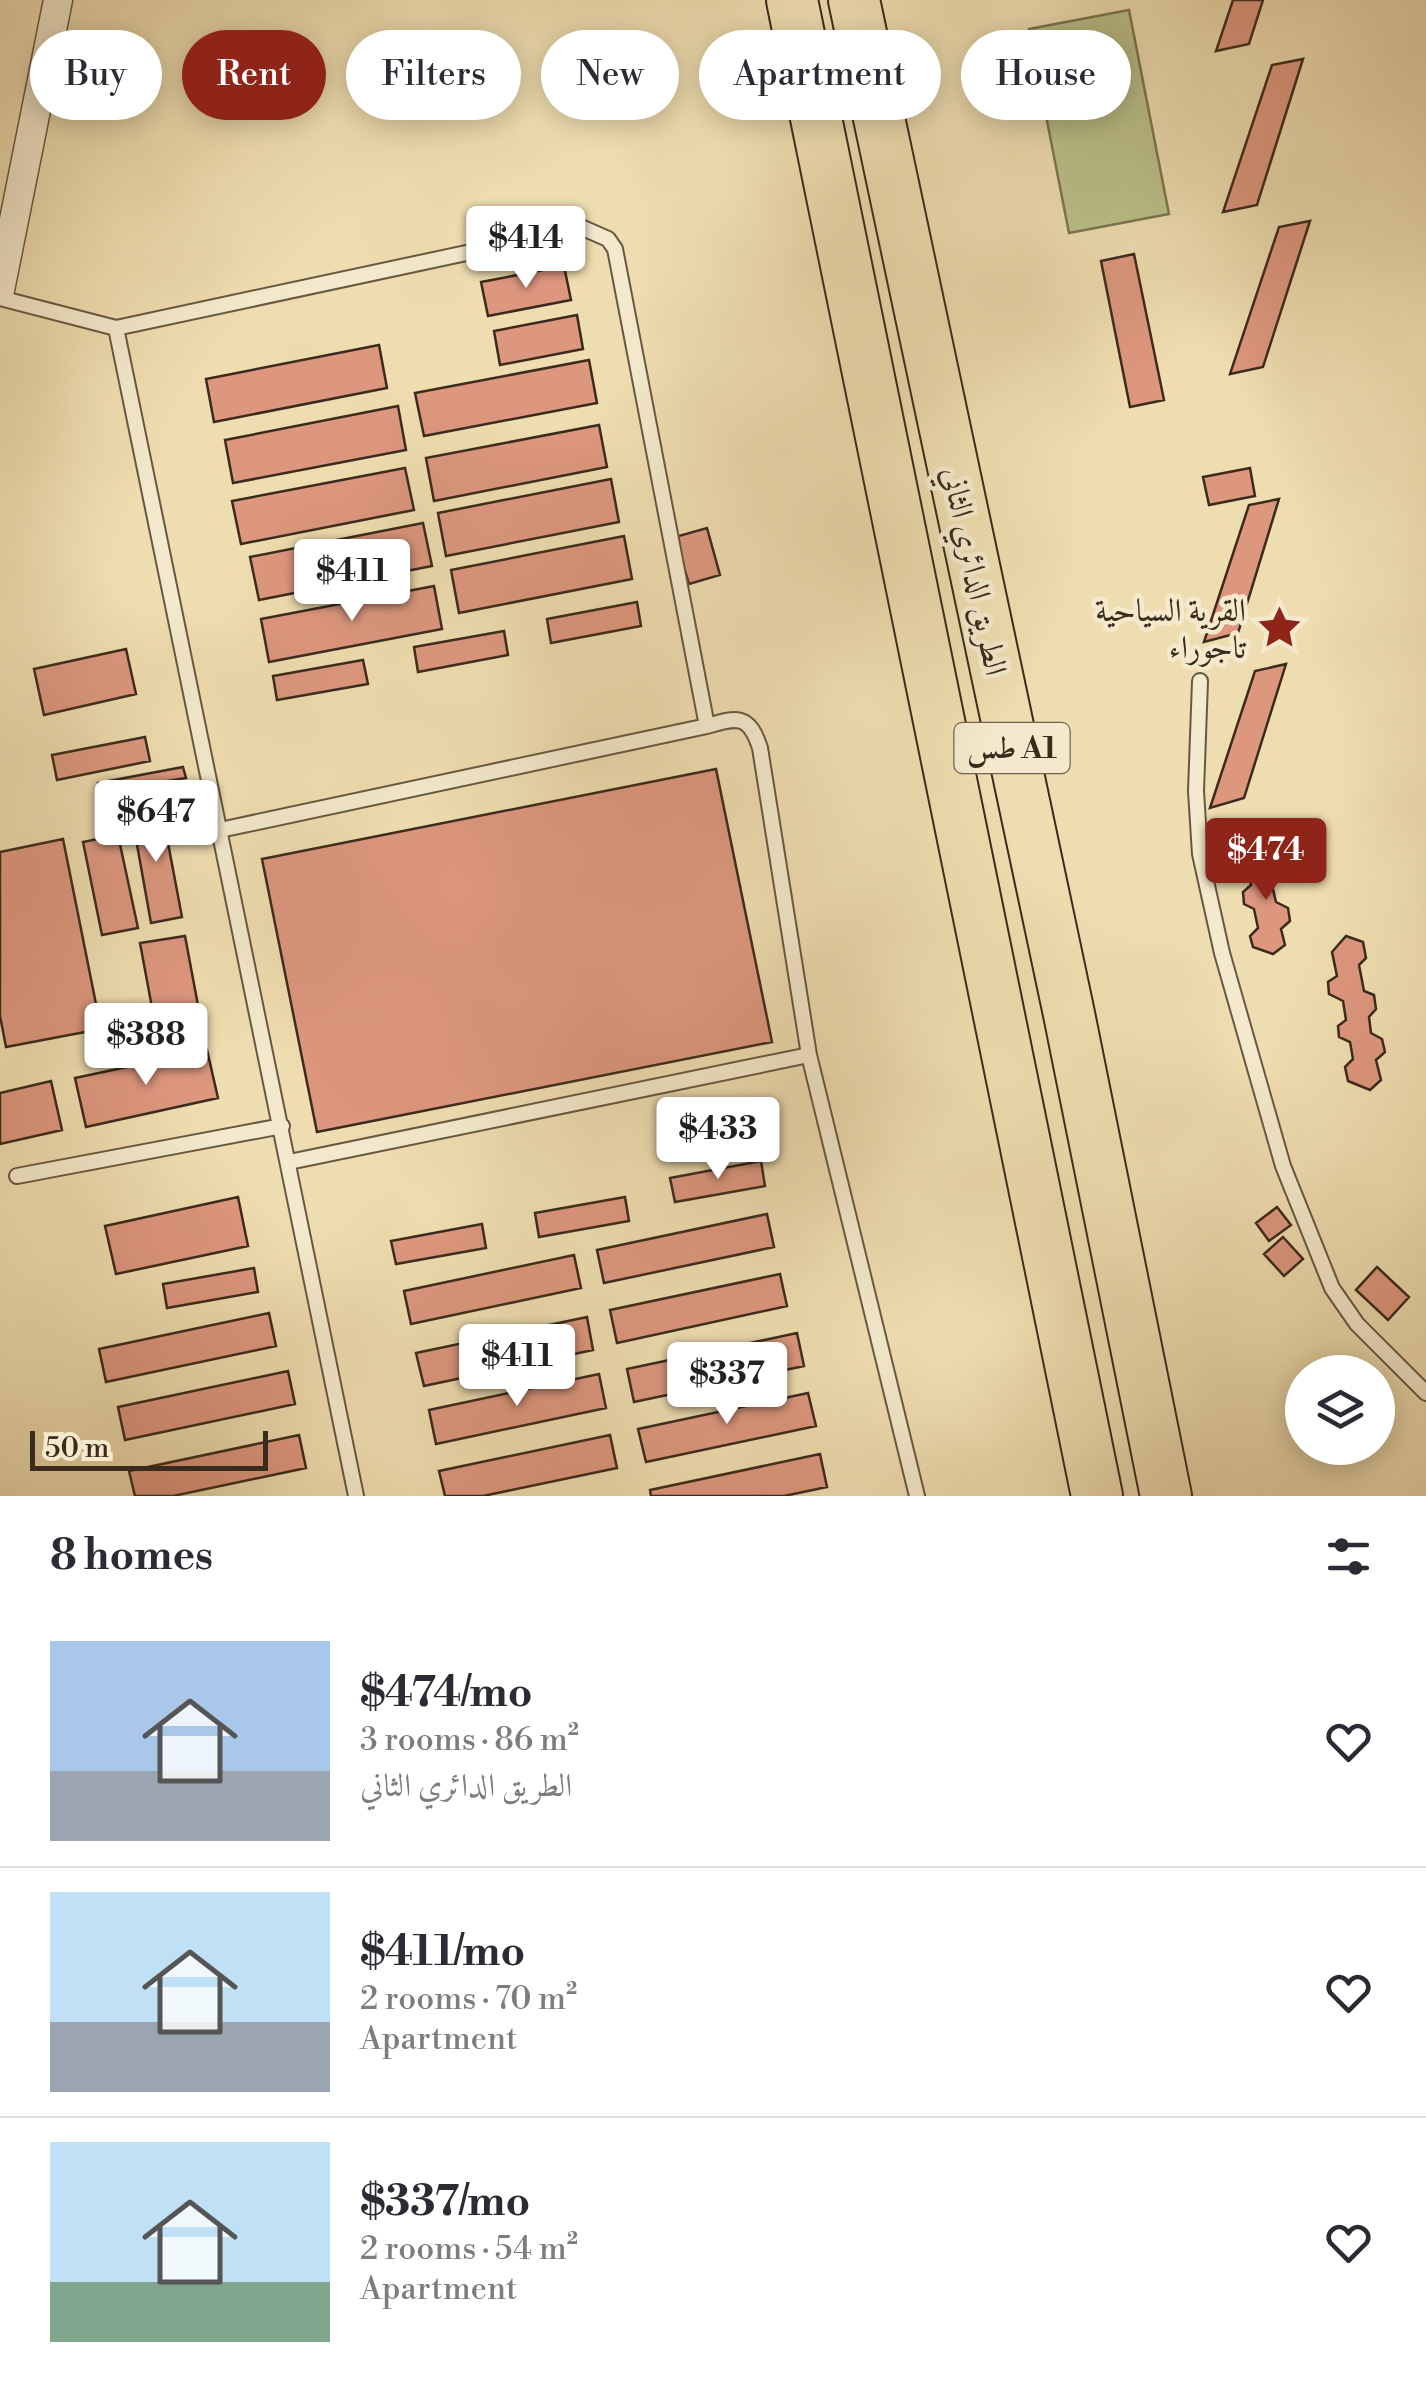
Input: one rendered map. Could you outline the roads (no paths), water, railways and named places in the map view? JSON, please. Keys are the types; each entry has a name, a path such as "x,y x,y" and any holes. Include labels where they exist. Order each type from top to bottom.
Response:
{"highway":[{"name":"الطريق الدائري الثاني","path":"792,0 1097,1496"},
{"name":"الطريق الدائري الثاني","path":"854,0 1166,1496"},
{"path":"998,1022 1068,1014"}],"street":[{"path":"0,290 58,0"}],"lane":[{"path":"0,298 116,328 582,228 608,239 616,249 707,726"},
{"path":"116,328 356,1496"},
{"path":"1200,681 1196,791 1200,854 1222,953 1283,1166 1332,1288 1357,1324 1426,1393"},
{"path":"220,830 730,720 744,721 754,731 809,1055 917,1496"},
{"path":"290,1162 809,1055"},
{"path":"16,1176 282,1126"}],"place":[{"name":"القرية السياحية تاجوراء","path":"1279,628"}]}
